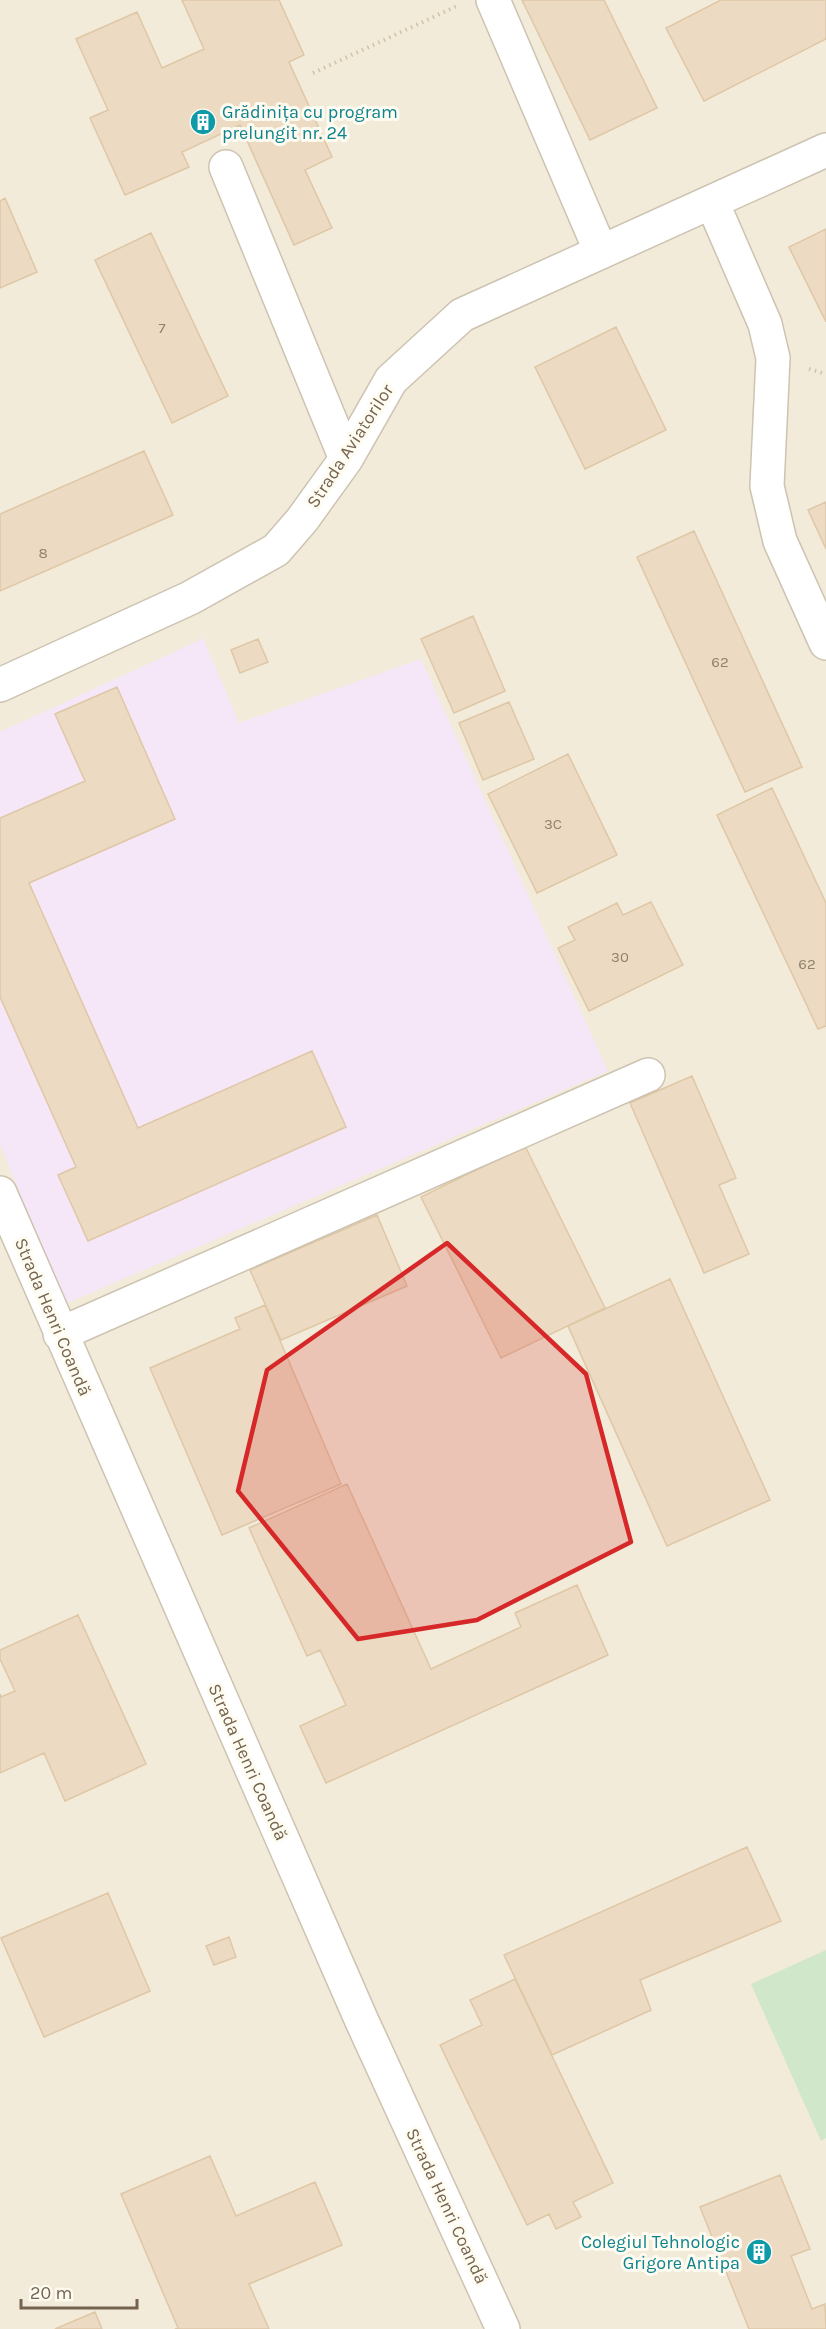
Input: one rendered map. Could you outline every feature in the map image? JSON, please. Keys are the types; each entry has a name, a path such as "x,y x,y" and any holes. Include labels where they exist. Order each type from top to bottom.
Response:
{"street":[{"path":"493,0 602,252"},
{"name":"Strada Aviatorilor","path":"0,685 190,598 276,550 302,520 346,459 391,380 462,315 826,150"},
{"path":"226,167 346,459"},
{"path":"712,202 765,324 773,358 767,486 780,541 826,643"},
{"path":"60,1334 648,1075"},
{"name":"Strada Henri Coandă","path":"0,1193 361,2019 503,2329"}],"path":[{"path":"314,73 460,5"}],"highlighted area":[{"path":"447,1243 586,1374 631,1542 477,1620 358,1639 238,1491 267,1370"}],"shaded area":[{"path":"0,0 826,0 826,2329 0,2329"},
{"path":"201,633 239,723 421,659 608,1071 65,1304 0,1144 0,732 202,639"}],"green space":[{"path":"826,1950 826,2138 821,2141 751,1984"}],"building":[{"name":"Grădinița cu program prelungit nr. 24","path":"182,0 279,0 304,55 289,62 332,157 305,170 332,228 294,245 240,125 182,152 189,167 125,195 90,118 108,110 76,39 137,12 162,68 204,49"},
{"path":"522,0 604,0 657,108 590,140"},
{"path":"721,0 826,0 826,39 704,101 666,28"},
{"path":"5,198 37,272 0,288 0,201"},
{"path":"826,229 826,322 789,247"},
{"path":"151,233 228,396 172,423 95,260"},
{"path":"616,327 666,430 585,469 535,367"},
{"path":"144,451 173,515 0,591 0,514"},
{"path":"826,502 826,549 808,510"},
{"path":"694,531 802,767 745,792 637,557"},
{"path":"473,616 505,691 454,713 421,639"},
{"path":"258,639 268,662 240,673 231,650"},
{"path":"117,687 175,819 29,883 138,1128 312,1051 346,1127 88,1241 58,1175 76,1167 0,997 0,818 85,781 55,714"},
{"path":"509,702 534,759 483,780 459,723"},
{"path":"568,754 617,855 537,893 488,794"},
{"path":"772,788 826,903 826,1026 818,1029 717,815"},
{"path":"651,902 683,965 589,1011 558,948 575,940 568,927 617,903 623,915"},
{"path":"692,1076 736,1178 719,1185 749,1254 704,1273 630,1103"},
{"path":"525,1146 605,1308 501,1358 421,1197"},
{"path":"377,1215 407,1286 281,1340 250,1270"},
{"path":"670,1279 770,1500 667,1546 568,1326"},
{"path":"265,1305 341,1484 222,1535 150,1368 240,1329 235,1318"},
{"path":"347,1484 431,1669 521,1627 515,1613 577,1585 608,1655 326,1783 300,1726 346,1705 320,1650 307,1656 249,1528"},
{"path":"78,1615 146,1764 65,1801 44,1753 0,1773 0,1694 1,1697 15,1691 0,1659 0,1650"},
{"path":"747,1847 781,1921 640,1980 651,2010 552,2055 504,1955"},
{"path":"108,1893 150,1991 44,2037 1,1938"},
{"path":"229,1937 236,1957 214,1965 206,1946"},
{"path":"515,1979 613,2183 573,2202 581,2217 556,2229 549,2214 527,2225 440,2045 482,2025 470,2000"},
{"path":"210,2156 236,2216 315,2182 342,2245 249,2284 269,2329 175,2329 178,2328 121,2194"},
{"name":"Colegiul Tehnologic Grigore Antipa","path":"780,2175 810,2249 791,2256 812,2309 825,2304 826,2329 749,2329 700,2207"},
{"path":"95,2312 102,2329 55,2329"}],"place":[{"name":"Grădinița cu program prelungit nr. 24","path":"203,122"},
{"name":"Colegiul Tehnologic Grigore Antipa","path":"759,2252"}]}
